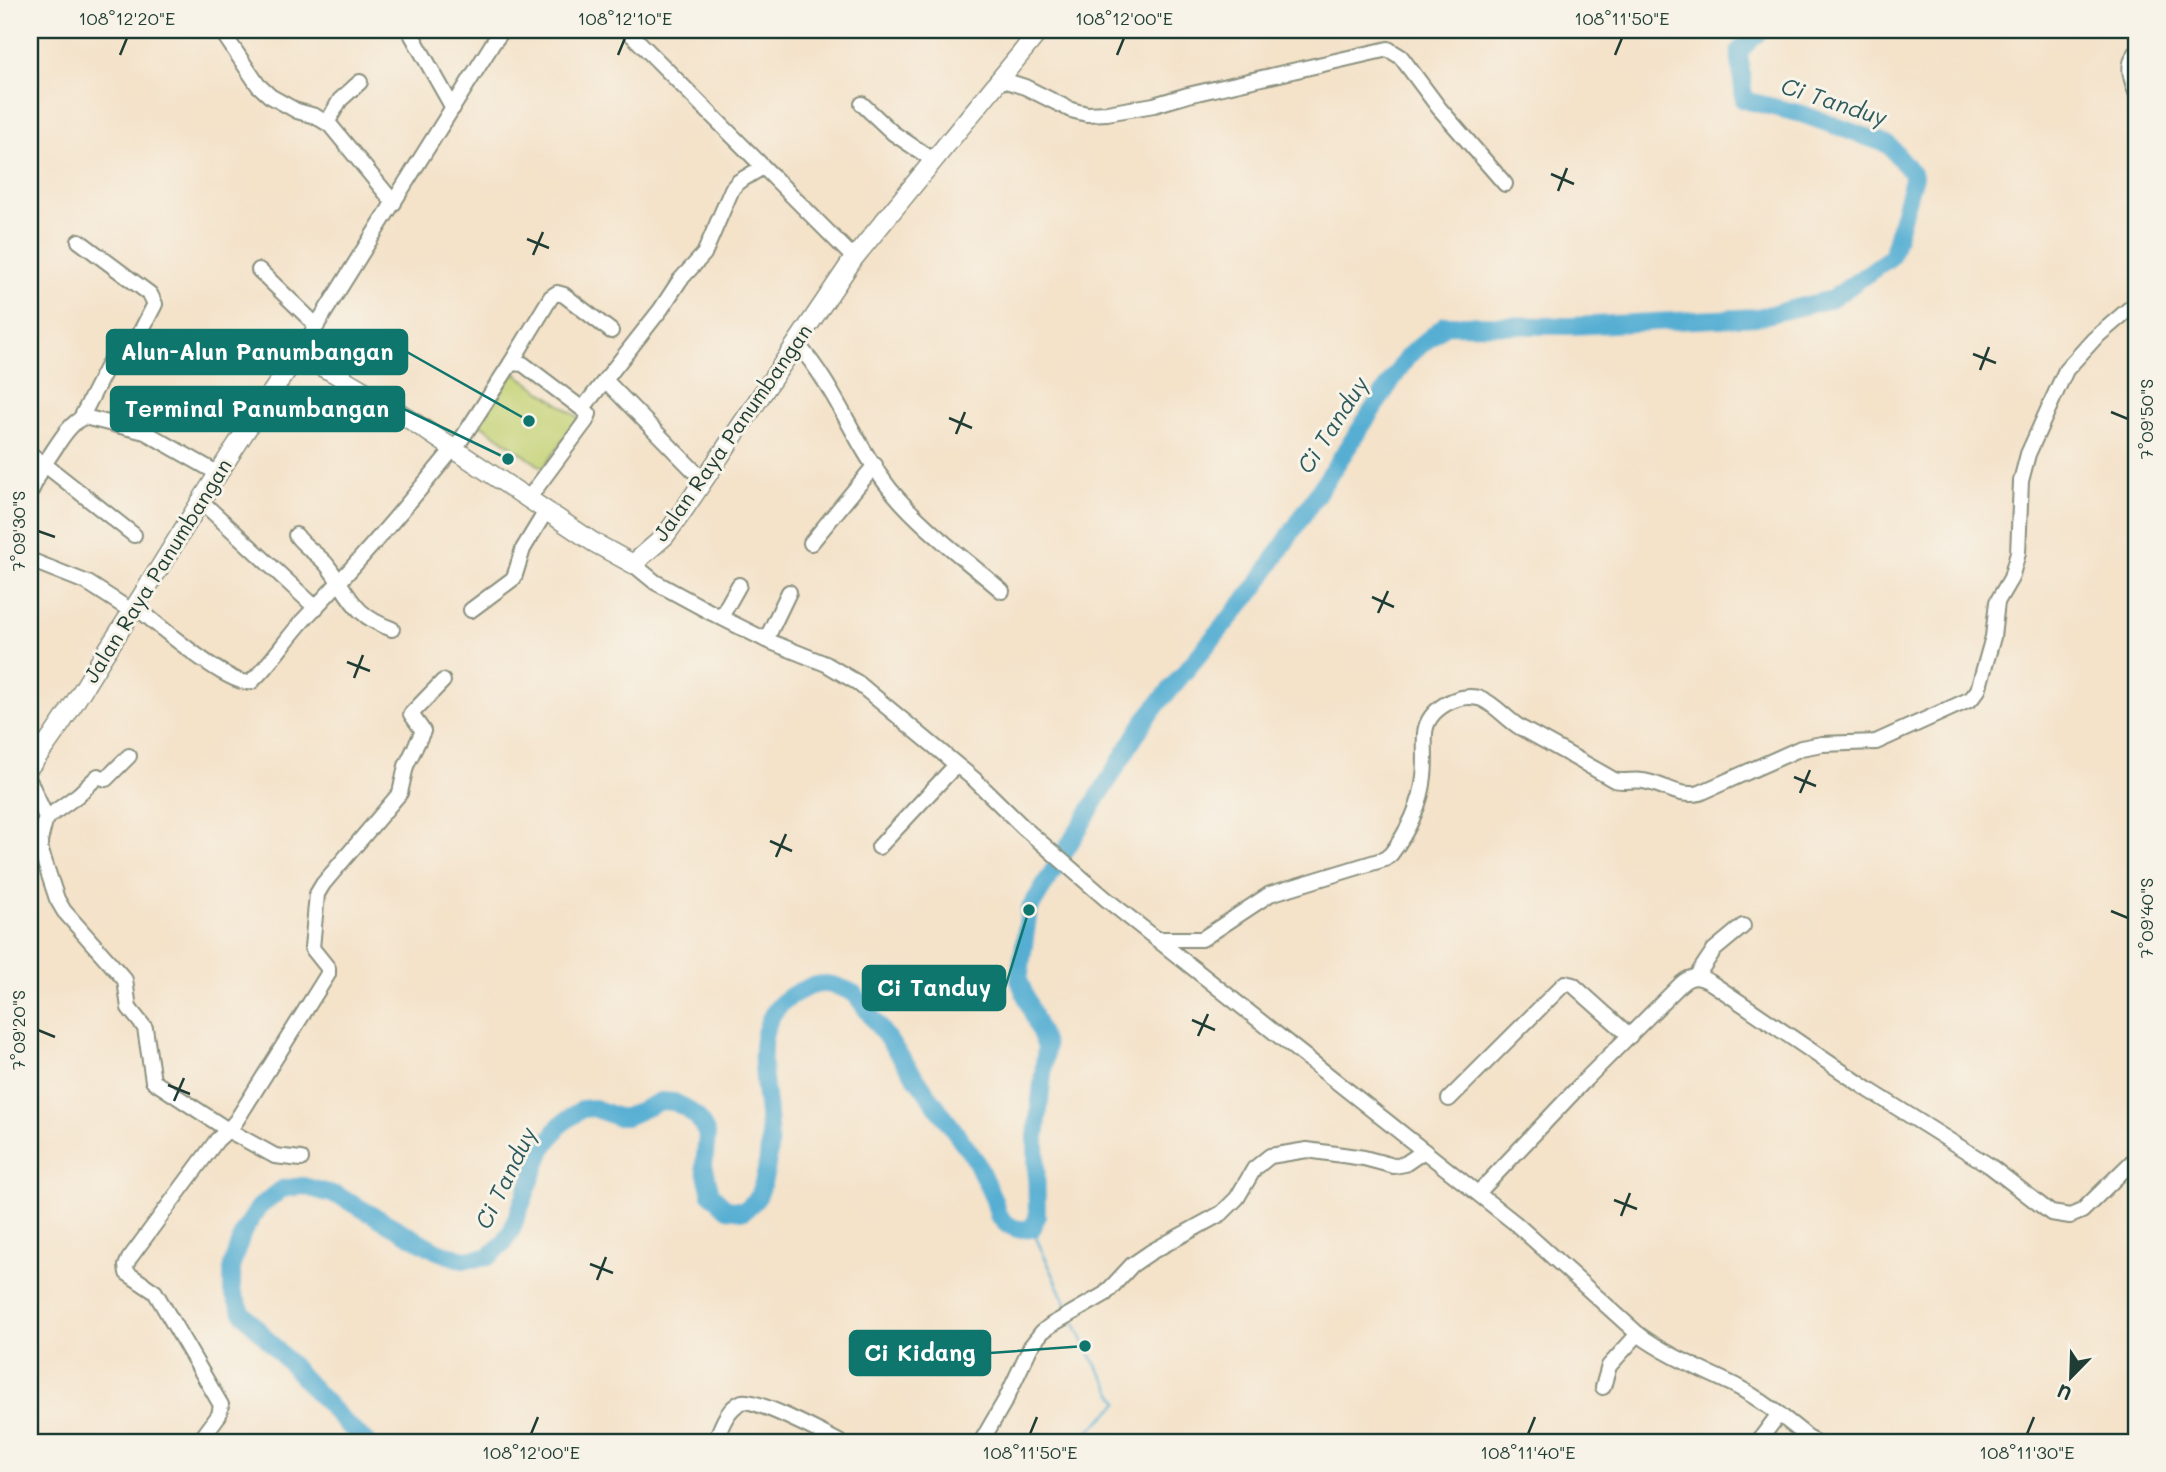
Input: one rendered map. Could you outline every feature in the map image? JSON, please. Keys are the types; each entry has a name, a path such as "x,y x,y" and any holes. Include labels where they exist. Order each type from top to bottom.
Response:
{"main road":[{"name":"Jalan Raya Panumbangan","path":"632,564 665,536 854,258 1040,30"},
{"name":"Jalan Raya Panumbangan","path":"30,766 134,609 274,387 298,355"},
{"path":"298,355 351,382 546,511 632,564"}],"street":[{"path":"221,30 258,85 270,96 296,111 315,116 327,123 394,203"},
{"path":"409,30 453,108"},
{"path":"298,355 503,30"},
{"path":"628,30 854,258"},
{"path":"1000,79 1025,87 1071,110 1087,114 1107,113 1154,105 1388,49 1401,57 1439,108 1505,184"},
{"path":"2136,53 2131,61 2130,72 2136,92"},
{"path":"327,123 344,94 360,82"},
{"path":"862,104 893,133 933,160"},
{"path":"583,408 661,309 680,280 704,254 732,189 738,182 763,167"},
{"path":"30,493 44,464 81,418 111,359 140,332 155,304 150,294 79,241"},
{"path":"259,270 317,326"},
{"path":"30,560 88,583 134,609 172,639 247,684 255,679 404,511 448,454 456,449 551,297 556,293 564,295 611,331"},
{"path":"1157,939 1202,939 1270,894 1385,859 1391,854 1420,799 1424,775 1425,731 1430,718 1441,706 1466,697 1486,701 1519,727 1614,780 1643,780 1685,795 1700,793 1801,748 1822,744 1876,742 1970,699 1978,690 1993,637 1997,603 2011,579 2018,553 2021,481 2028,454 2066,370 2094,339 2136,303"},
{"path":"797,344 815,367 889,488 918,519 1002,591"},
{"path":"512,363 523,364 589,414 528,499"},
{"path":"605,380 704,481"},
{"path":"81,418 145,432 219,474"},
{"path":"30,454 134,535"},
{"path":"811,543 875,465"},
{"path":"202,502 316,608"},
{"path":"471,610 514,578 523,549 546,511"},
{"path":"296,535 326,564 359,611 370,620 391,629"},
{"path":"632,564 655,582 721,617 766,640 807,655 844,673 956,765 1106,898 1524,1230 1638,1334 1657,1348 1736,1386 1779,1414 1814,1442"},
{"path":"721,617 739,585"},
{"path":"766,640 789,592"},
{"path":"199,1442 221,1412 221,1405 155,1292 127,1273 126,1266 217,1140 236,1121 327,974 328,968 312,948 317,894 400,793 406,766 423,731 411,714 443,681"},
{"path":"46,817 78,795 97,776 106,779 129,756"},
{"path":"879,848 956,765"},
{"path":"30,782 46,817 39,844 57,899 64,911 125,979 129,1008 145,1028 153,1081 208,1119 275,1156 301,1159"},
{"path":"1478,1193 1681,984 1696,976 1714,950 1743,926"},
{"path":"1696,976 1716,986 1869,1090 1990,1166 2051,1213 2070,1216 2082,1211 2136,1157"},
{"path":"1449,1099 1566,983 1573,985 1630,1036"},
{"path":"981,1442 1006,1399 1031,1346 1051,1325 1110,1290 1132,1265 1227,1209 1237,1198 1254,1169 1270,1156 1307,1150 1364,1158 1394,1166 1405,1164 1424,1151"},
{"path":"1603,1387 1609,1366 1638,1334"},
{"path":"715,1442 726,1416 739,1404 749,1401 807,1425 839,1442"},
{"path":"1758,1442 1779,1414"}],"green space":[{"path":"515,373 579,418 543,468 480,424"}],"waterway":[{"name":"Ci Tanduy","path":"367,1442 345,1423 242,1312 232,1291 232,1265 243,1232 259,1207 282,1189 303,1186 339,1196 437,1251 463,1260 488,1257 504,1243 512,1229 543,1149 560,1125 582,1109 594,1108 617,1117 626,1117 661,1101 674,1102 698,1118 707,1134 704,1166 711,1194 727,1209 744,1211 759,1195 768,1159 769,1127 763,1060 764,1039 769,1020 781,1004 814,985 834,985 855,994 975,1159 998,1215 1006,1224 1017,1229 1032,1229 1037,1216 1036,1136 1046,1047 1019,980 1029,910 1147,717 1255,588 1408,356 1445,325 1571,326 1758,317 1832,299 1891,257 1914,176 1889,145 1802,114 1744,100 1739,51 1761,30"},
{"path":"1032,1229 1069,1309"},
{"path":"1073,1318 1085,1346 1119,1403 1077,1442"}],"place":[{"name":"Alun-Alun Panumbangan","path":"529,421"},
{"name":"Terminal Panumbangan","path":"508,459"},
{"name":"Ci Tanduy","path":"1029,910"},
{"name":"Ci Kidang","path":"1085,1346"}]}
